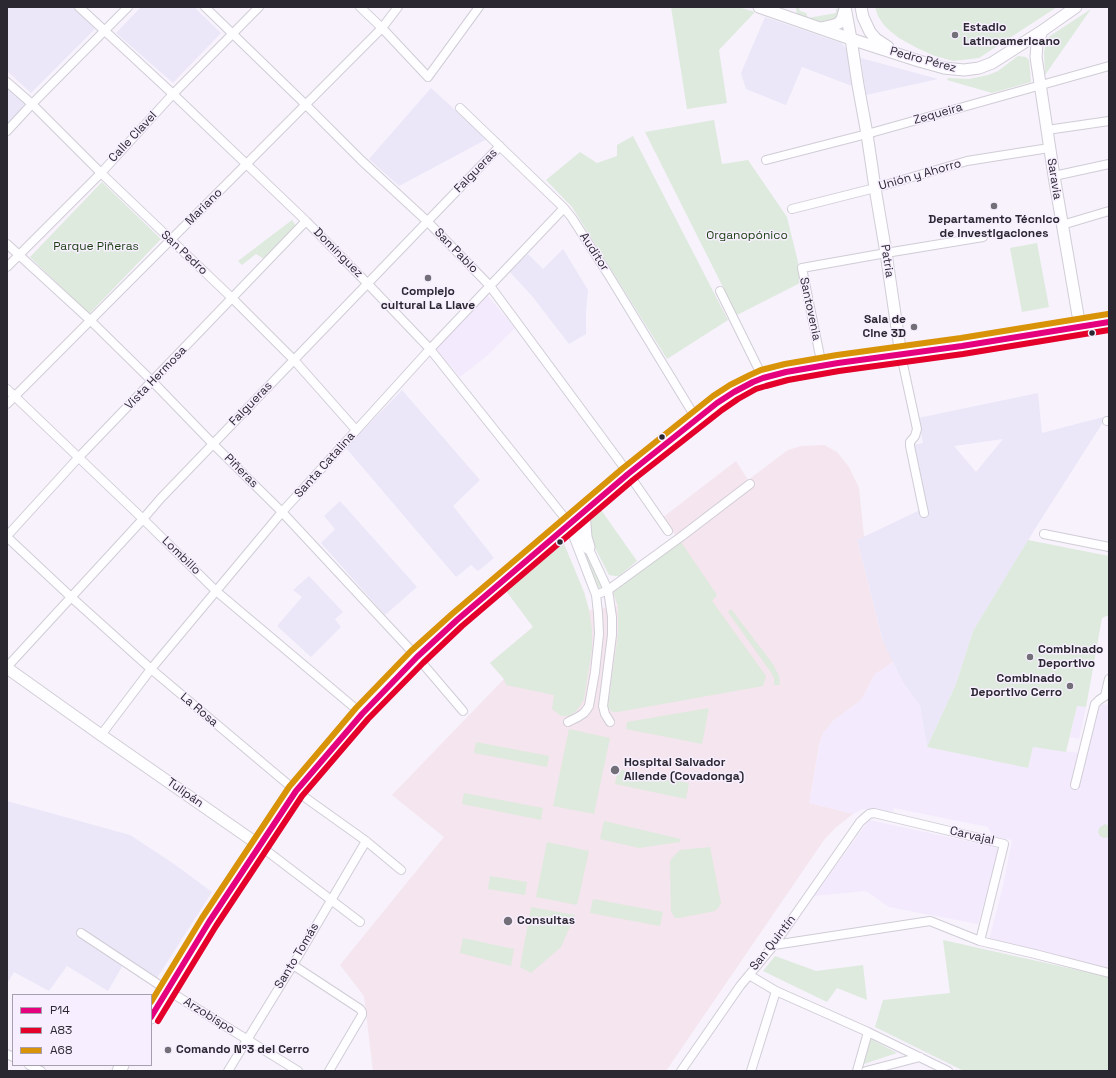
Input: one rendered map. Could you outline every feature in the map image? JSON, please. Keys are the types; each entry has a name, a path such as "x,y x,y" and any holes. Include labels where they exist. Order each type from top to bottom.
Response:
{"main road":[{"path":"152,1015 209,922 296,791 362,714 417,657 457,620 628,474 717,403 743,386 763,378 801,369 962,346 1109,322"},
{"path":"583,512 585,537 588,547"}],"street":[{"name":"Domínguez","path":"79,7 306,221 430,348 588,547 608,590 612,617 612,635 603,706 605,714 610,722"},
{"path":"7,131 128,7"},
{"name":"San Pablo","path":"205,7 306,104 362,161 427,221 490,286 668,531"},
{"name":"Calle Clavel","path":"7,267 100,173 173,94 259,7"},
{"path":"360,7 428,77 479,7"},
{"name":"Mariano","path":"7,404 382,28 398,7"},
{"name":"Pedro Pérez","path":"759,7 904,56 944,68 964,70 986,66 1012,51 1076,7"},
{"path":"861,7 870,35 870,40 864,43"},
{"path":"821,28 834,26 839,23 842,19 845,8"},
{"name":"Patria","path":"845,8 867,134 901,355 917,428 917,432 910,442 910,446 924,513"},
{"path":"867,27 873,36 904,56"},
{"name":"Saravia","path":"1042,31 1036,50 1037,67 1049,148 1080,327"},
{"path":"1012,51 1018,50 1028,53 1037,67"},
{"name":"Zequeira","path":"766,160 867,134 1109,66"},
{"name":"San Pedro","path":"7,82 32,104 100,173 232,298 294,360 356,430"},
{"name":"Auditor","path":"460,108 564,208 572,218 697,420"},
{"path":"1047,130 1109,121"},
{"name":"Falgueras","path":"7,668 161,498 500,146"},
{"name":"Unión y Ahorro","path":"792,209 875,188 967,162 1049,148"},
{"path":"1054,176 1109,164"},
{"name":"Santa Catalina","path":"101,735 150,669 282,512 430,348 564,208"},
{"path":"1062,225 1109,211"},
{"name":"Vista Hermosa","path":"7,536 79,457 306,221"},
{"name":"Santovenia","path":"822,366 802,268 886,252 983,237"},
{"name":"Piñeras","path":"7,244 90,320 282,512 417,657 463,711"},
{"path":"720,291 763,378"},
{"name":"Lombillo","path":"7,389 216,591 362,714"},
{"path":"596,595 608,590 750,484"},
{"name":"Domínguez","path":"568,722 584,713 589,706 595,672 599,634 596,595 569,524"},
{"path":"1044,534 1109,547"},
{"name":"La Rosa","path":"7,536 70,597 150,669 296,791 366,841 401,870"},
{"name":"Tulipán","path":"7,668 259,845 360,922"},
{"path":"1075,785 1095,704 1099,700 1107,697 1109,679"},
{"name":"Carvajal","path":"866,816 874,813 1004,844 980,941"},
{"name":"San Quintín","path":"681,1071 749,975 774,945 866,816"},
{"name":"Santo Tomás","path":"228,1071 293,965 366,841"},
{"path":"774,945 930,921 980,941 1109,973"},
{"name":"Arzobispo","path":"81,933 167,990 298,1071"},
{"path":"293,965 360,1009 362,1012 362,1015 329,1071"},
{"path":"749,975 776,991 868,1032 948,1071"},
{"path":"751,1071 776,991"},
{"path":"857,1071 868,1032"},
{"path":"866,1071 920,1057"},
{"path":"31,1066 41,1071"}],"shaded area":[{"path":"7,7 73,7 95,29 31,93 7,71"},
{"path":"141,7 194,7 221,33 173,83 116,33"},
{"path":"765,17 841,43 847,49 852,86 802,67 786,105 746,89 741,73"},
{"path":"861,58 938,79 866,95"},
{"path":"7,86 28,106 7,128"},
{"path":"431,88 487,139 399,186 369,159"},
{"path":"563,249 588,290 586,334 569,344 532,296 509,271 528,254 543,269"},
{"path":"487,295 515,328 488,355 460,377 436,349"},
{"path":"402,390 480,480 453,506 494,558 478,571 471,565 456,577 346,448"},
{"path":"1038,393 1042,433 1107,416 1038,524 973,631 956,684 927,747 920,706 903,682 893,662 886,654 857,540 924,508 912,445 923,443 918,418","holes":["1003,439 976,472 954,446"]},
{"name":"Hospital Salvador Allende (Covadonga)","path":"824,445 837,452 849,467 859,488 864,537 857,540 882,639 893,662 875,674 861,700 834,720 823,733 819,745 809,803 853,814 835,828 824,840 666,1071 373,1071 364,996 340,965 444,837 392,795 504,679 490,663 533,627 504,588 584,592 589,610 617,606 612,589 681,542 662,518 736,461 748,480 788,450 801,446"},
{"path":"340,501 417,587 385,615 321,543 335,529 324,516"},
{"path":"309,576 343,612 335,619 341,627 311,657 277,626 302,597 293,590"},
{"path":"893,662 903,682 920,706 927,747 1028,768 1033,747 1087,754 1100,704 1109,705 1109,968 989,940 1003,886 1012,840 992,836 988,827 894,808 892,814 862,809 853,814 809,803 819,746 823,733 834,720 861,700 875,674"},
{"path":"1077,706 1086,707 1079,739 1070,737"},
{"path":"7,801 130,835 174,864 212,892 157,978 87,932 83,939 123,965 108,991 67,966 49,991 14,972 7,984"},
{"path":"869,820 999,848 978,924 889,907 866,891 814,896"}],"green space":[{"path":"671,7 738,7 755,12 719,50 727,103 687,109"},
{"path":"796,7 799,8 800,11 806,13 808,18 836,13 836,9 840,8 838,19 824,24 797,16"},
{"name":"Estadio Latinoamericano","path":"875,7 1057,7 979,58 953,61 935,56 899,38 883,24"},
{"path":"1091,9 1045,75 1044,52 1047,38"},
{"path":"1018,56 1026,57 1029,60 1031,82 992,93 947,80 948,78 969,79 988,75 998,71"},
{"name":"Organopónico","path":"714,120 722,164 748,160 787,217 802,282 737,315 645,132"},
{"path":"633,136 728,320 667,359 572,207 546,180 580,152 597,163 617,156 617,145"},
{"name":"Parque Piñeras","path":"102,182 161,239 89,314 30,257"},
{"path":"292,220 296,226 264,259 256,254 242,265 238,261"},
{"path":"1037,243 1049,307 1022,312 1010,248"},
{"path":"599,507 637,561 619,576 609,575 593,544 589,524 591,516"},
{"path":"562,539 584,592 592,630 592,649 584,699 575,712 569,716 561,716 552,709 554,695 506,685 504,679 490,663 533,627 504,588"},
{"name":"Combinado Deportivo","path":"1028,540 1109,556 1109,615 1102,618 1086,707 1077,706 1066,752 1033,747 1028,768 927,747 956,684 973,631"},
{"path":"681,542 717,595 712,601 766,676 763,686 613,712 608,708 608,705 618,635 618,606 612,589"},
{"path":"588,554 602,586 600,588 598,587 585,556"},
{"path":"731,609 773,664 779,676 780,685 774,685 774,678 770,671 728,612"},
{"path":"709,708 702,744 626,729 627,722"},
{"path":"569,729 610,738 594,814 553,806"},
{"path":"476,742 549,756 547,767 474,753"},
{"path":"618,769 689,783 686,799 615,784"},
{"path":"464,793 543,808 541,820 462,804"},
{"path":"604,821 681,839 680,842 639,848 600,839"},
{"path":"1105,824 1109,826 1109,837 1104,838 1100,836 1098,832 1099,828"},
{"path":"547,842 589,851 577,905 536,897"},
{"path":"710,847 721,903 715,911 675,918 671,912 670,861 680,850"},
{"path":"490,876 527,882 525,895 488,889"},
{"path":"593,899 663,912 660,926 590,913"},
{"path":"531,907 575,915 561,947 531,973 520,967"},
{"path":"463,938 514,949 511,966 460,953"},
{"path":"943,940 1109,977 1109,1071 964,1071 875,1027 883,1000 950,993"},
{"path":"775,956 816,971 863,965 867,1000 837,988 827,1002 763,971"},
{"path":"869,1038 897,1053 861,1065"}],"transit line":[{"name":"A68","path":"152,1000 202,918 289,787 356,708 411,651 452,614 623,468 713,396 730,385 761,370 785,364 837,355 961,338 1108,314"},
{"name":"P14","path":"152,1015 209,922 296,791 362,714 417,657 457,620 628,474 717,403 753,382 786,372 838,363 962,346 1109,322"},
{"name":"A83","path":"158,1021 216,926 302,796 368,719 462,626 633,480 722,410 756,389 788,380 839,371 963,354 1109,330"}],"place":[{"name":"Estadio Latinoamericano","path":"955,35"},
{"name":"Departamento Técnico de Investigaciones","path":"994,206"},
{"name":"Complejo cultural La Llave","path":"428,278"},
{"name":"Sala de Cine 3D","path":"914,327"},
{"name":"Combinado Deportivo","path":"1030,657"},
{"name":"Combinado Deportivo Cerro","path":"1070,686"},
{"name":"Hospital Salvador Allende (Covadonga)","path":"615,770"},
{"name":"Consultas","path":"508,921"},
{"name":"Comando Nº3 del Cerro","path":"168,1050"}]}
